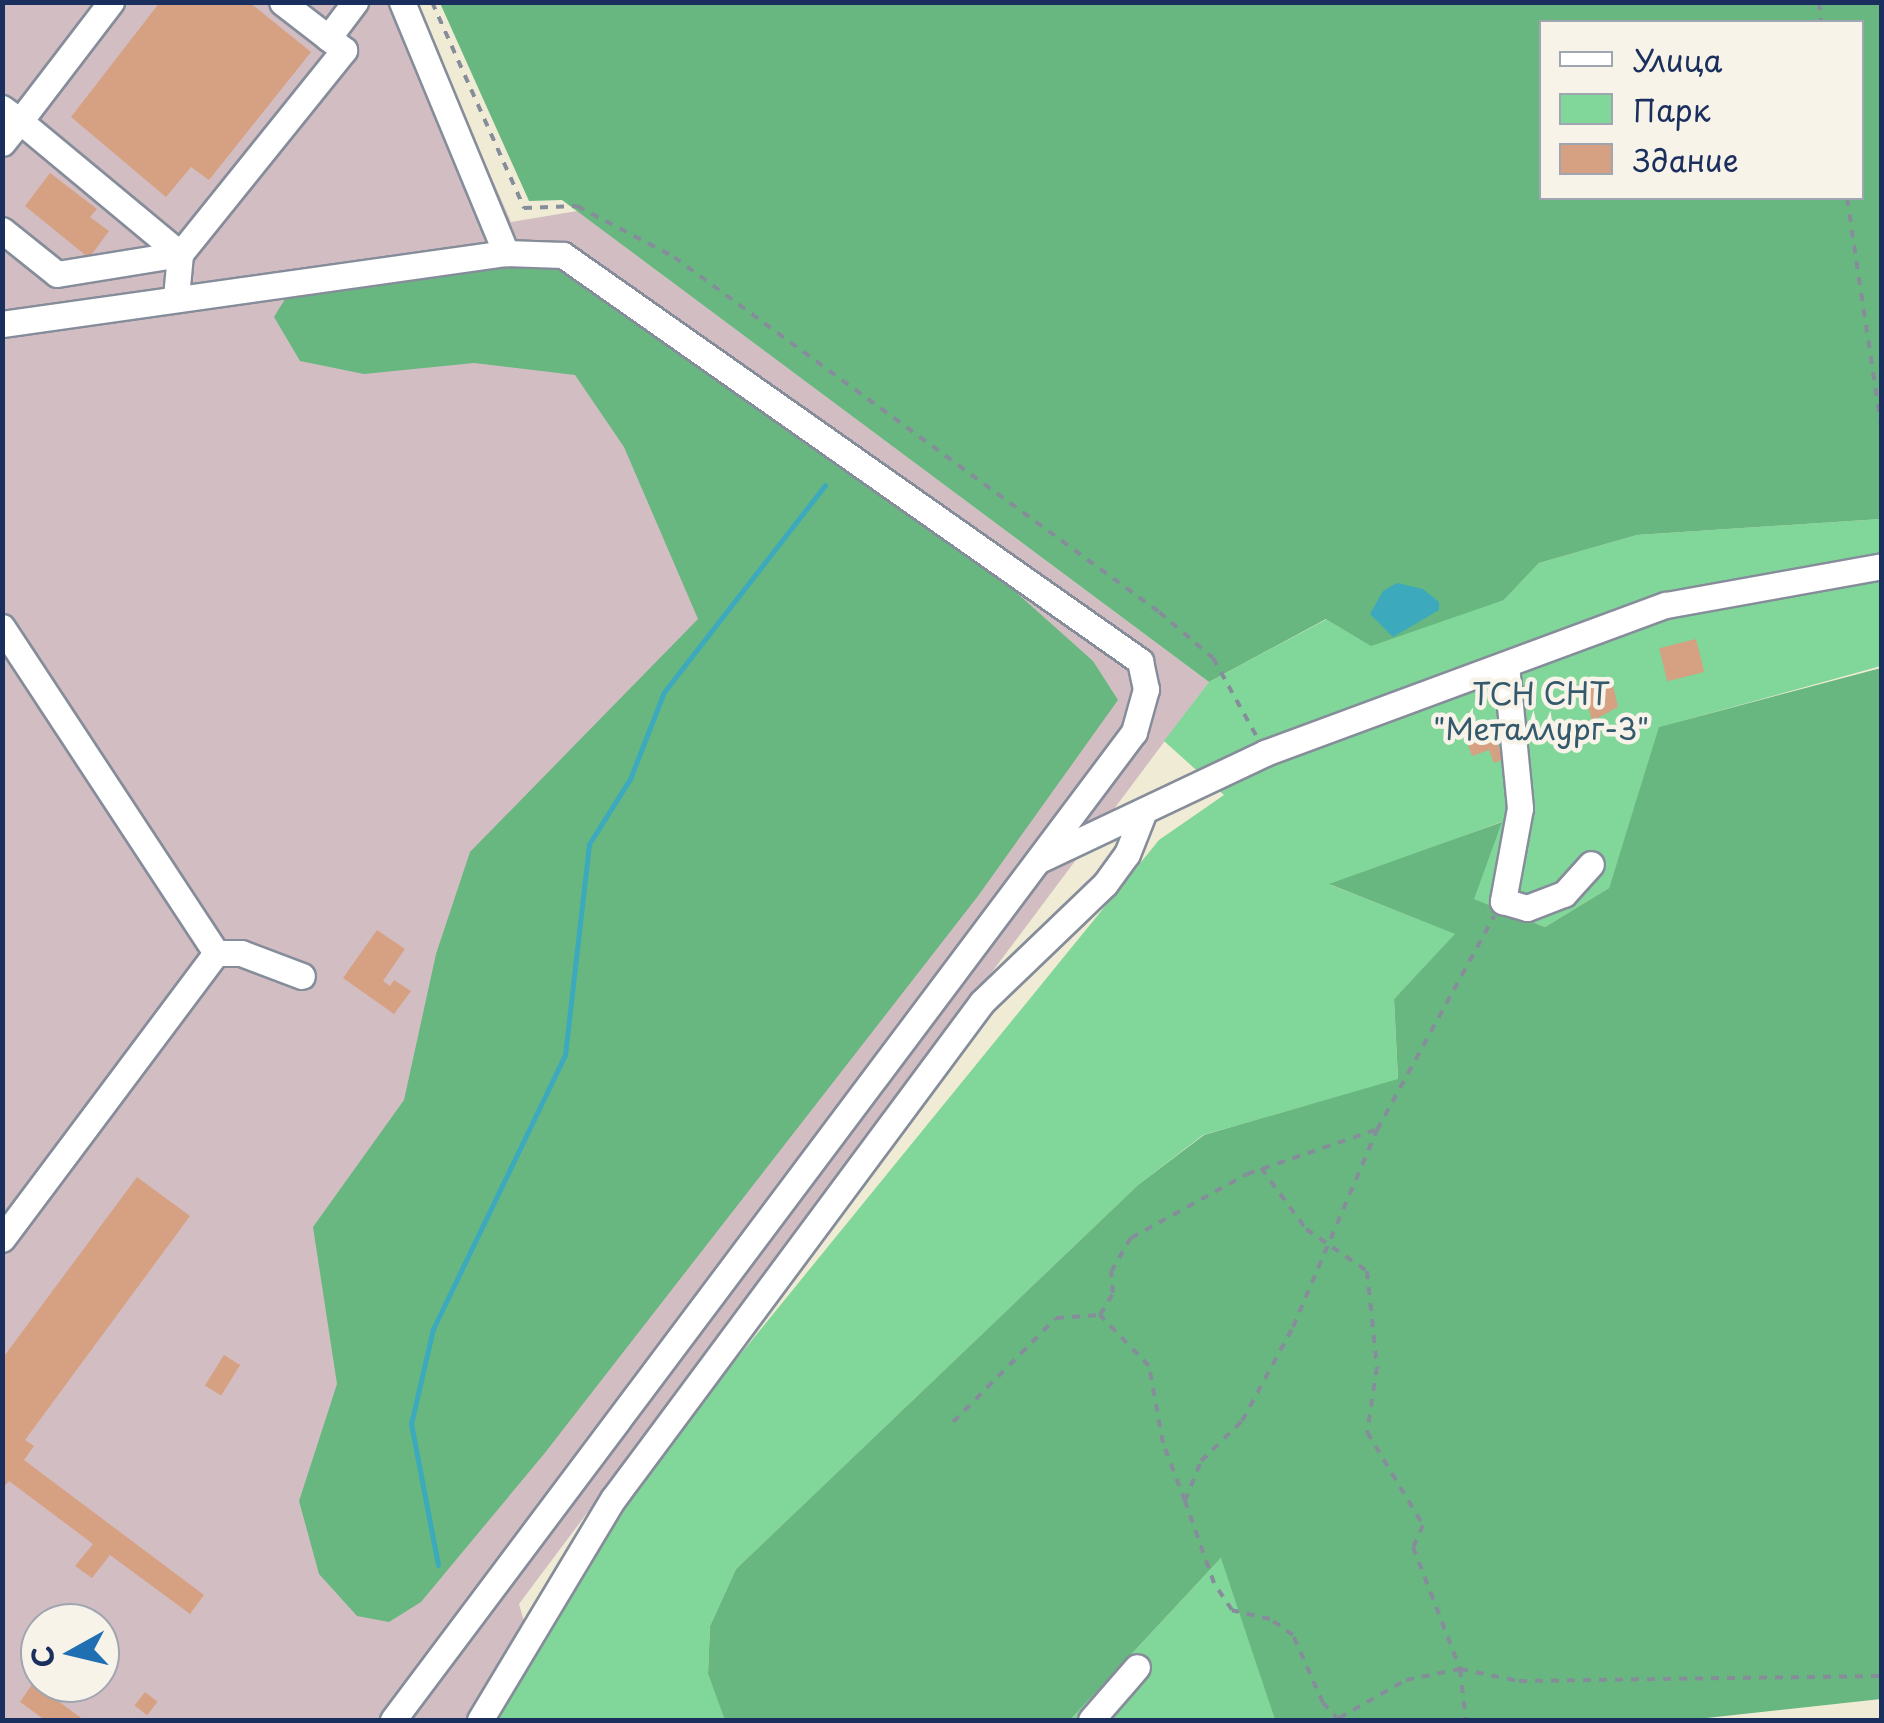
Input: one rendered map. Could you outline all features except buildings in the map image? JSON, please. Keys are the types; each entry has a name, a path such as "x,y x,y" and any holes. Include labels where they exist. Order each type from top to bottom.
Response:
{"street":[{"path":"2,143 11,114 110,2"},
{"path":"176,297 180,254 344,50 282,2"},
{"path":"328,38 355,2"},
{"path":"402,2 506,253"},
{"path":"11,114 180,254"},
{"path":"2,230 56,274 180,254"},
{"path":"2,324 506,253 563,255 1140,662 1145,699 1134,732 393,1720"},
{"path":"1042,859 1204,778 1265,753 1666,606 1882,566"},
{"path":"2,627 216,953"},
{"path":"1506,665 1520,808 1503,901 1527,908 1564,894 1591,864"},
{"path":"480,1720 613,1499 982,1002 1105,884 1127,854 1144,811"},
{"path":"216,953 241,953 302,976"},
{"path":"2,1238 216,953"},
{"path":"1090,1720 1137,1668"}],"path":[{"path":"432,2 524,208 578,206 674,257 1159,612 1213,658 1265,753"},
{"path":"1847,200 1882,431"},
{"path":"1185,1500 1208,1454 1242,1421 1331,1246 1377,1130 1503,901"},
{"path":"1100,1315 1113,1293 1112,1272 1131,1238 1261,1168 1377,1130"},
{"path":"1261,1168 1306,1229 1367,1270 1377,1367 1367,1432 1423,1525 1413,1547 1460,1669 1466,1720"},
{"path":"953,1422 1056,1318 1100,1315"},
{"path":"1100,1315 1149,1366 1163,1443 1214,1583 1232,1610 1270,1619 1293,1635 1338,1720 1406,1680 1460,1669 1519,1681 1882,1676"}],"shaded area":[{"path":"3,3 415,3 511,222 577,211 1209,682 519,1604 524,1621 466,1720 3,1720"}],"green space":[{"path":"440,3 1881,3 1881,519 1637,535 1539,563 1504,600 1371,646 1326,619 1209,682 562,200 529,201"},
{"path":"583,255 821,418 1093,661 1118,700 978,896 544,1454 421,1602 389,1622 357,1616 319,1574 299,1501 337,1384 313,1227 404,1100 436,954 470,852 698,619 624,447 575,375 474,363 364,374 300,361 274,317 293,286"},
{"name":"ТСН СНТ \"Металлург-3\"","path":"1881,519 1881,666 1660,727 1609,888 1545,927 1473,899 1501,822 1331,885 1456,934 1394,999 1398,1080 1203,1135 1138,1185 736,1569 710,1626 708,1674 726,1720 491,1720 638,1480 1159,840 1224,795 1164,741 1209,682 1327,619 1504,600 1539,563 1637,535"},
{"path":"1881,668 1881,1699 1688,1720 1275,1720 1221,1558 1070,1720 725,1720 708,1674 710,1626 736,1569 1138,1185 1204,1135 1398,1079 1394,999 1455,934 1329,884 1502,822 1474,899 1545,927 1609,888 1659,727"},
{"path":"1222,1557 1275,1720 1070,1720"}],"water":[{"path":"1397,583 1423,589 1439,602 1439,610 1393,637 1370,614 1383,591"}],"waterway":[{"path":"438,1565 411,1424 433,1329 565,1055 589,844 630,779 664,692 825,485"}]}
